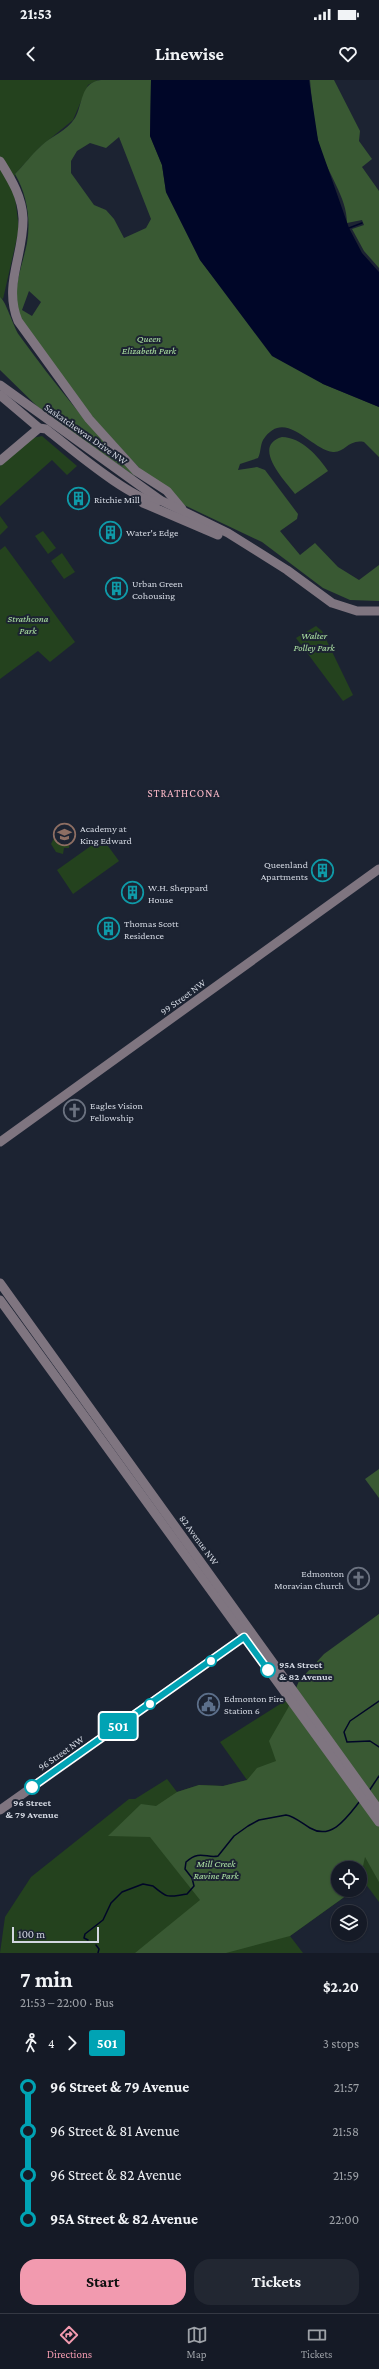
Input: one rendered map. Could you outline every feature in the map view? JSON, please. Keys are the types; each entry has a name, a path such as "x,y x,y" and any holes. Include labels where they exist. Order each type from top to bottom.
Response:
{"main road":[{"path":"0,161 14,185 22,210 21,237 11,297 13,309 18,321 89,419 136,471 170,494 186,513"},
{"name":"Saskatchewan Drive NW","path":"0,385 22,403 160,500 228,533 247,547 286,570 332,603 357,611 379,612"},
{"name":"Saskatchewan Drive NW","path":"0,395 39,428 46,429 124,488 138,501 247,547"},
{"path":"0,461 39,428 22,403"},
{"name":"Saskatchewan Drive NW","path":"124,488 151,502 160,500"},
{"path":"160,500 163,494 161,489"},
{"name":"99 Street NW","path":"0,1142 379,869"},
{"name":"82 Avenue NW","path":"0,1283 252,1632 300,1707 379,1822"},
{"name":"82 Avenue NW","path":"0,1300 244,1637 379,1810"},
{"name":"96 Street NW","path":"0,1810 252,1632"}],"green space":[{"path":"0,80 98,80 88,85 73,120 40,147 15,174 14,189 19,229 3,299 0,297"},
{"name":"Queen Elizabeth Park","path":"101,80 151,80 150,136 162,165 166,192 200,260 238,308 323,384 379,407 379,457 364,442 354,442 337,452 333,452 325,450 298,432 289,428 280,427 271,431 263,440 258,458 240,464 238,470 257,467 265,470 298,514 297,519 280,531 300,555 315,543 338,567 359,580 379,565 379,601 350,600 323,588 262,542 184,505 141,470 75,398 20,319 16,300 18,281 27,243 28,216 25,199 15,174 34,152 49,139 72,123 78,113 86,89 94,82","holes":["119,137 151,219 146,228 124,238 114,219 106,210 94,205 71,173 71,161 77,151 90,143 106,148","29,291 41,302 32,316 22,310"]},
{"path":"310,80 334,80 360,131 359,141 372,159 362,167 379,191 379,268 364,251 352,229 364,225 362,220 347,223 344,204 320,148 312,106"},
{"path":"0,297 5,303 19,335 33,354 75,408 136,477 42,411 0,370"},
{"path":"42,436 77,466 67,475 52,460 0,506 0,466 32,438"},
{"path":"282,437 296,440 303,444 320,460 328,471 295,494 278,473 270,456 270,448 273,442"},
{"path":"0,516 8,527 0,535"},
{"path":"43,531 56,548 48,554 35,536"},
{"name":"Strathcona Park","path":"5,546 75,642 50,662 38,651 0,679 0,550"},
{"path":"62,553 75,572 64,579 51,561"},
{"name":"Walter Polley Park","path":"316,626 322,631 353,695 343,701 296,638"},
{"path":"55,836 65,836 70,841 69,848 64,848 63,854 56,852 51,844"},
{"path":"102,838 119,861 73,894 57,870"},
{"path":"379,1469 379,1498 365,1479"},
{"name":"Mill Creek Ravine Park","path":"379,1614 379,1902 367,1886 367,1861 331,1861 331,1897 344,1897 331,1905 331,1907 290,1936 303,1953 0,1953 5,1917 31,1877 129,1799 135,1799 167,1779 177,1792 199,1785 223,1786 247,1780 220,1742 293,1696 299,1681"},
{"name":"Mill Creek Ravine Park","path":"379,1614 379,1882 365,1857 364,1861 331,1861 331,1897 344,1897 331,1905 331,1907 290,1936 226,1953 135,1953 200,1900 150,1837 108,1836 141,1804 156,1806 177,1792 199,1785 223,1786 247,1780 257,1768 276,1761 269,1741 288,1708 299,1681 324,1654"}],"water":[{"path":"151,80 309,80 318,140 349,228 362,253 379,272 379,407 323,384 272,356 200,260 166,192 162,165 150,136"}],"waterway":[{"path":"349,228 362,223"},
{"path":"379,1701 350,1721 344,1732 347,1742 370,1741 379,1747"},
{"path":"369,1791 379,1776"},
{"path":"88,1940 84,1938 85,1934 103,1920 111,1903 122,1892 143,1884 153,1886 168,1896 187,1894 194,1886 192,1878 185,1869 186,1862 199,1855 214,1857 218,1856 234,1836 259,1820 286,1815 295,1818 310,1828 318,1831 325,1831 332,1829 345,1820 360,1801"},
{"path":"96,1945 99,1949 98,1953"}],"bus line":[{"name":"501","path":"32,1787 244,1637 268,1670"}],"place":[{"name":"Ritchie Mill","path":"78,499"},
{"name":"Water's Edge","path":"110,532"},
{"name":"Urban Green Cohousing","path":"116,589"},
{"name":"Academy at King Edward","path":"64,834"},
{"name":"Queenland Apartments","path":"323,870"},
{"name":"W.H. Sheppard House","path":"133,893"},
{"name":"Thomas Scott Residence","path":"108,929"},
{"name":"Eagles Vision Fellowship","path":"74,1111"},
{"name":"Edmonton Moravian Church","path":"359,1579"},
{"name":"95A Street & 82 Avenue","path":"268,1670"},
{"name":"Edmonton Fire Station 6","path":"208,1704"},
{"name":"96 Street & 79 Avenue","path":"32,1787"}],"district":[{"name":"STRATHCONA","path":"184,793"}]}
